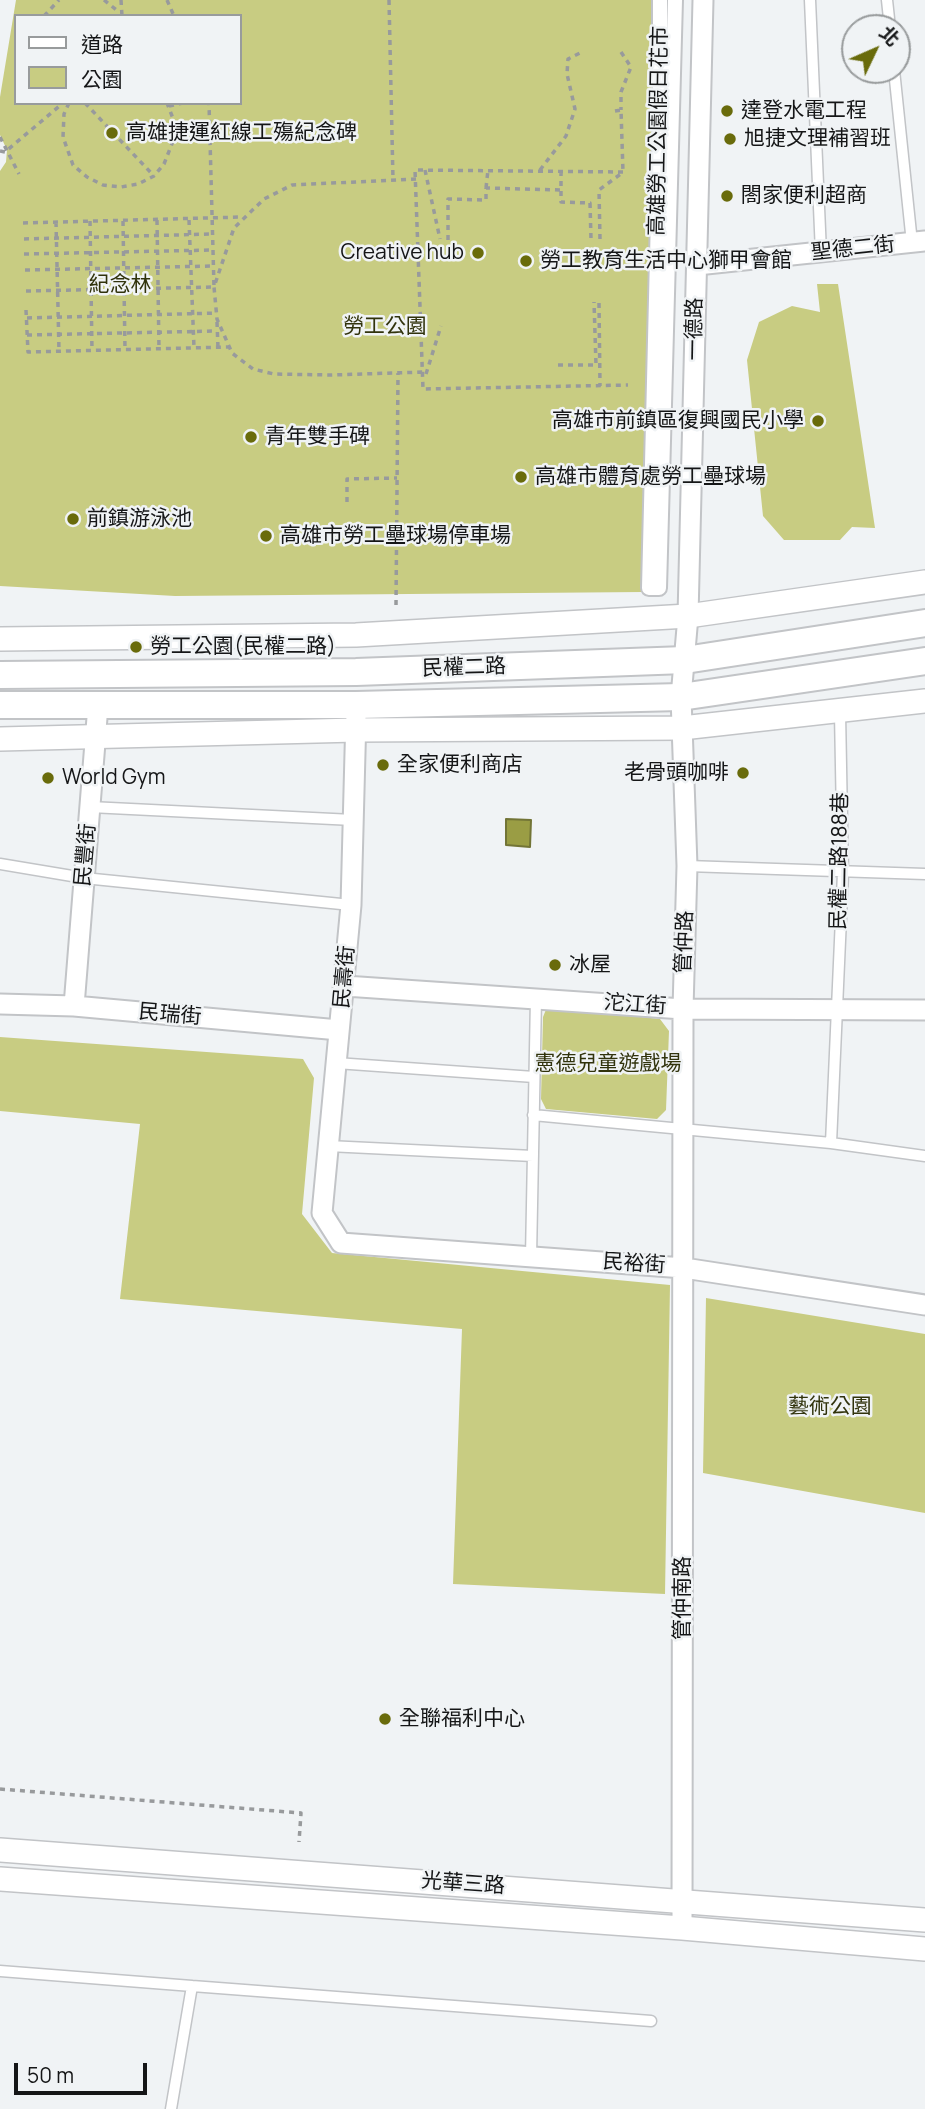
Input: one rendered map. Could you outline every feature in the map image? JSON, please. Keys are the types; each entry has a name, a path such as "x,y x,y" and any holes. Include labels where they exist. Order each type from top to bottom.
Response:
{"main road":[{"name":"民權二路","path":"0,675 356,672 685,660 925,623"},
{"name":"民權二路","path":"0,705 98,705 356,718 681,697 925,661"}],"street":[{"name":"高雄勞工公園假日花市","path":"660,0 660,133 649,588 659,588 674,0"},
{"name":"一德路","path":"688,616 704,0"},
{"name":"聖德二街","path":"696,265 918,242"},
{"name":"民權二路","path":"0,639 356,635 688,616 925,582"},
{"name":"管仲路","path":"684,1268 683,1009 687,866 681,697 688,616"},
{"name":"民權二路","path":"0,739 95,738 356,718 682,728 840,713 925,701"},
{"name":"民豐街","path":"74,1006 98,705"},
{"name":"民壽街","path":"341,1243 322,1213 351,905 356,718"},
{"name":"沱江街","path":"345,986 683,1009 925,1010"},
{"name":"民瑞街","path":"0,1004 74,1006 339,1030"},
{"name":"民裕街","path":"341,1243 684,1268 925,1305"},
{"name":"管仲南路","path":"682,1928 684,1268"},
{"name":"光華三路","path":"0,1850 925,1920"},
{"name":"光華三路","path":"0,1879 682,1928 925,1949"}],"lane":[{"path":"810,0 821,253"},
{"path":"896,84 918,242"},
{"name":"民權二路188巷","path":"831,1143 843,873 840,713"},
{"path":"90,807 354,820"},
{"path":"0,864 84,878 351,905"},
{"path":"687,866 925,874"},
{"path":"530,1256 536,998"},
{"path":"335,1063 534,1077"},
{"path":"533,1115 831,1143 925,1156"},
{"path":"328,1146 533,1156"},
{"path":"0,1971 651,2021"},
{"path":"171,2109 192,1986"}],"path":[{"path":"46,14 59,0"},
{"path":"104,0 121,14"},
{"path":"121,0 121,14"},
{"path":"390,0 393,180"},
{"path":"540,171 566,136 575,109 566,74 568,59 582,52"},
{"path":"621,52 631,67 621,93 624,172"},
{"path":"0,151 6,151 60,105"},
{"path":"68,105 62,126 65,149 74,165 86,177 103,185 121,187 138,184 154,176 164,164 175,136 168,105"},
{"path":"87,105 154,176"},
{"path":"209,105 218,348"},
{"path":"615,111 621,110"},
{"path":"0,137 19,174"},
{"path":"624,172 415,170 424,389 628,385"},
{"path":"425,170 440,239"},
{"path":"448,240 448,199 486,200 488,170"},
{"path":"561,171 561,202 590,203 591,239"},
{"path":"600,239 599,190 624,172"},
{"path":"214,286 225,246 242,218 264,198 292,185 416,179"},
{"path":"486,188 562,190"},
{"path":"23,223 242,218"},
{"path":"189,219 194,348"},
{"path":"157,220 159,349"},
{"path":"90,221 92,351"},
{"path":"123,221 125,350"},
{"path":"56,222 59,351"},
{"path":"24,239 212,234"},
{"path":"24,254 213,250"},
{"path":"25,270 213,266"},
{"path":"26,291 214,286"},
{"path":"558,365 596,365 596,302 600,386"},
{"path":"26,310 28,352 230,347"},
{"path":"27,318 217,313"},
{"path":"217,319 232,353 253,369 274,374 331,376 424,372"},
{"path":"424,380 441,326"},
{"path":"27,335 217,331"},
{"path":"397,605 398,373"},
{"path":"347,502 347,479 397,478"},
{"path":"0,1789 301,1813 299,1842"}],"green space":[{"name":"勞工公園","path":"16,0 665,0 643,592 175,596 0,586 0,171 6,162 7,150 0,135 0,97"},
{"path":"817,284 838,284 875,528 852,527 840,540 784,540 763,516 747,360 759,322 792,306 820,312"},
{"name":"憲德兒童遊戲場","path":"547,1007 660,1019 669,1031 666,1110 657,1119 546,1109 541,1099 543,1017"},
{"path":"0,1037 303,1059 314,1078 302,1214 332,1253 670,1285 665,1594 453,1584 462,1329 120,1299 140,1124 0,1111"},
{"name":"藝術公園","path":"706,1298 925,1334 925,1513 703,1473"}],"shaded area":[{"path":"506,819 531,820 530,847 506,845"}],"place":[{"name":"達登水電工程","path":"727,111"},
{"name":"高雄捷運紅線工殤紀念碑","path":"112,133"},
{"name":"旭捷文理補習班","path":"730,139"},
{"name":"閤家便利超商","path":"727,196"},
{"name":"Creative hub","path":"478,253"},
{"name":"勞工教育生活中心獅甲會館","path":"526,261"},
{"name":"高雄市前鎮區復興國民小學","path":"818,421"},
{"name":"青年雙手碑","path":"251,437"},
{"name":"高雄市體育處勞工壘球場","path":"521,477"},
{"name":"前鎮游泳池","path":"73,519"},
{"name":"高雄市勞工壘球場停車場","path":"266,536"},
{"name":"勞工公園(民權二路)","path":"136,647"},
{"name":"全家便利商店","path":"383,765"},
{"name":"老骨頭咖啡","path":"743,773"},
{"name":"World Gym","path":"48,778"},
{"name":"冰屋","path":"555,965"},
{"name":"全聯福利中心","path":"385,1719"}],"park label":[{"name":"紀念林","path":"120,285"}]}
